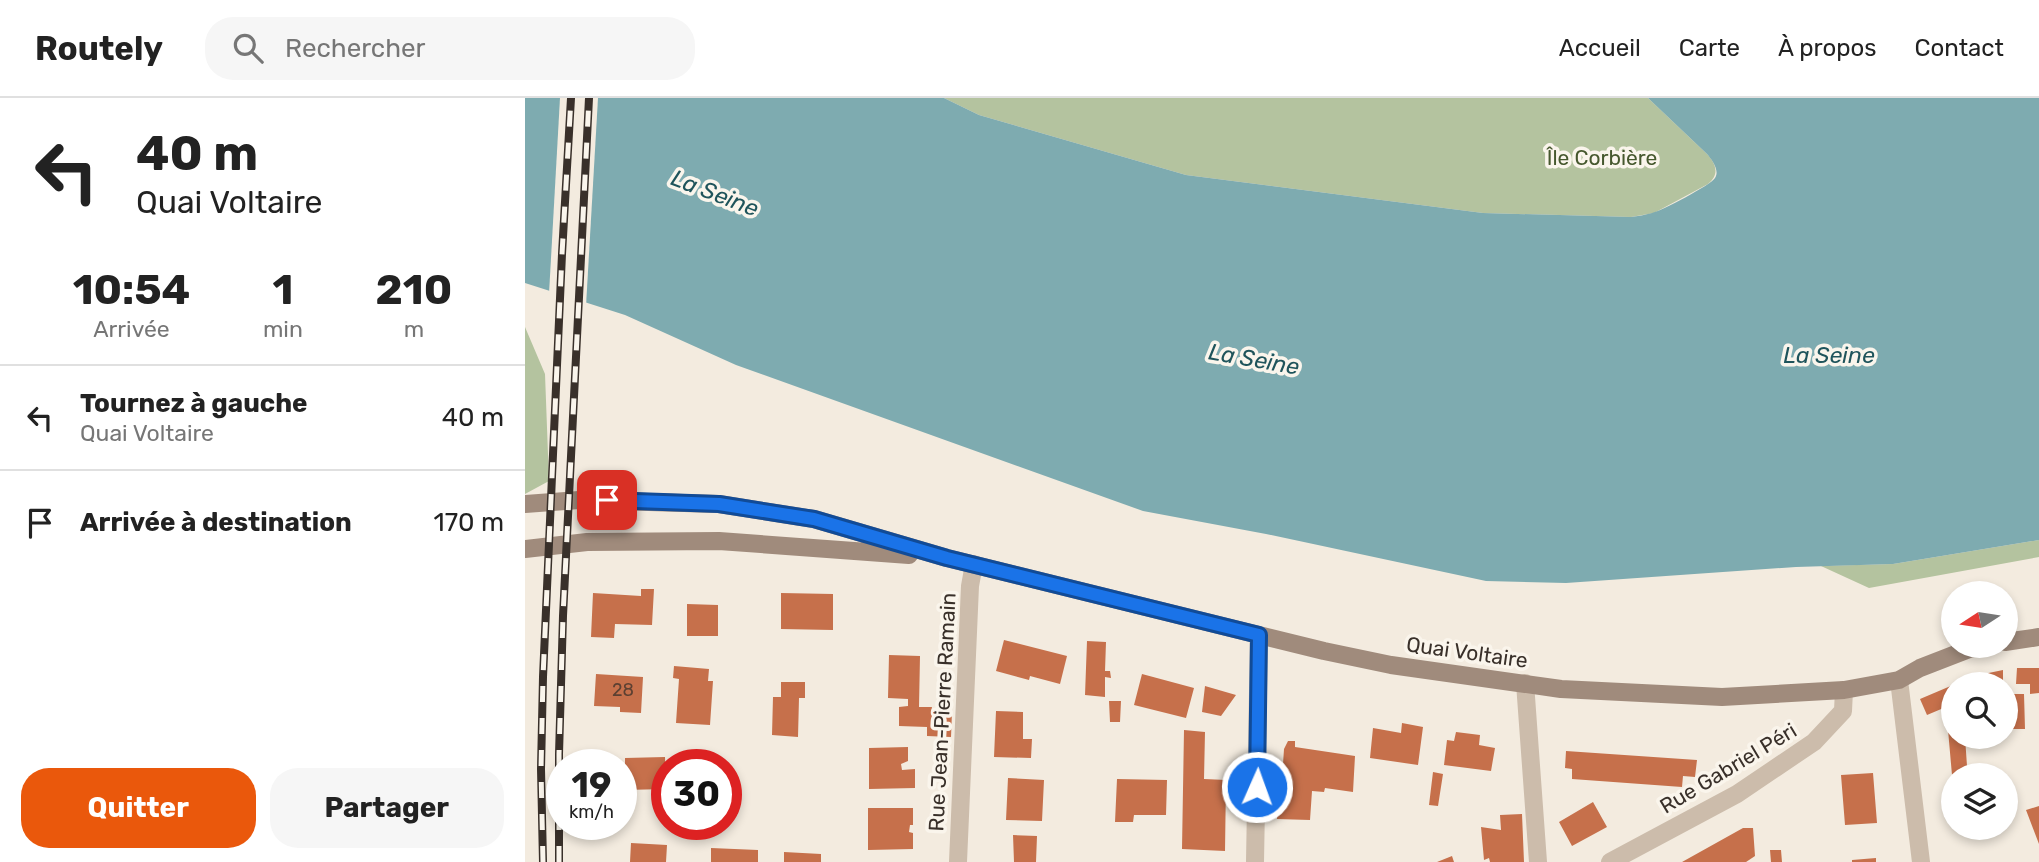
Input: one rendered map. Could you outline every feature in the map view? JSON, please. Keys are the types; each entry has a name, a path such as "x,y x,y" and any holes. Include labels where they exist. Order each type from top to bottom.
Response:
{"main road":[{"name":"Quai Voltaire","path":"525,504 579,500 719,504 814,519 947,558 1259,635 1391,665 1561,689 1722,696 1844,690 1899,680 1946,658"},
{"name":"Quai Voltaire","path":"525,549 587,542 719,541 947,558"},
{"path":"2018,640 2039,637"}],"street":[{"name":"Rue Jean-Pierre Ramain","path":"958,862 974,564"},
{"path":"1255,862 1259,635"},
{"path":"1899,680 1921,862"},
{"path":"1525,683 1538,862"},
{"name":"Rue Gabriel Péri","path":"1610,862 1737,794 1814,742 1843,711 1844,690"}],"green space":[{"name":"Île Corbière","path":"944,98 1648,98 1707,154 1713,162 1715,173 1708,184 1654,213 1631,217 1483,213 1186,175 979,115"},
{"path":"525,327 545,374 549,481 525,494"},
{"path":"2039,540 2039,557 1869,588 1821,566 1893,564"}],"water":[{"name":"La Seine","path":"525,98 944,98 979,115 1186,175 1483,213 1631,217 1652,213 1675,203 1712,181 1717,172 1707,154 1648,98 2039,98 2039,540 1893,564 1796,567 1566,583 1486,581 1143,511 736,365 625,315 525,283"}],"pier":[{"path":"560,98 598,98 586,306 549,294"}],"building":[{"path":"641,589 654,589 652,625 615,624 614,638 591,637 593,593 641,596"},
{"path":"781,593 833,594 833,630 781,629"},
{"path":"687,604 718,605 718,636 687,636"},
{"path":"1004,640 1067,656 1060,684 1030,676 1029,680 996,671"},
{"path":"1087,641 1106,642 1105,671 1110,671 1111,678 1105,677 1105,697 1085,695"},
{"path":"889,655 920,656 919,707 932,707 931,712 952,712 951,737 927,736 927,727 899,726 899,707 908,706 908,699 888,698"},
{"path":"674,666 709,669 708,681 713,681 710,725 676,723 679,679 673,678"},
{"path":"2017,668 2039,668 2039,693 2030,694 2030,684 2018,684"},
{"path":"596,674 643,677 641,713 620,712 620,707 594,706"},
{"path":"1142,674 1194,688 1186,718 1134,705"},
{"path":"781,682 805,682 805,698 799,698 798,737 772,735 773,697 781,697"},
{"path":"1205,686 1236,695 1221,716 1202,712"},
{"path":"1941,690 1941,709 1927,715 1920,699"},
{"path":"2018,694 2024,694 2025,729 2018,729"},
{"path":"1109,701 1121,701 1120,722 1110,722"},
{"path":"996,711 1023,712 1023,739 1032,739 1031,758 994,757"},
{"path":"1402,723 1423,727 1418,765 1370,758 1373,728 1401,733"},
{"path":"1184,730 1205,732 1204,779 1226,780 1225,851 1182,849"},
{"path":"1456,732 1480,735 1479,745 1495,748 1491,771 1444,765 1447,740 1454,741"},
{"path":"1288,741 1295,741 1295,747 1355,756 1353,792 1325,788 1324,792 1312,791 1310,820 1277,819 1278,777 1275,776 1275,763 1283,764 1284,749"},
{"path":"908,747 908,761 901,764 902,770 915,769 915,788 869,789 869,748"},
{"path":"1950,749 1966,749 1967,763 1951,763"},
{"path":"1566,751 1697,760 1695,777 1683,776 1682,787 1572,779 1572,769 1565,768"},
{"path":"651,757 651,789 637,790 637,758"},
{"path":"1433,772 1443,774 1438,806 1429,805"},
{"path":"1873,773 1877,823 1845,825 1841,775"},
{"path":"1008,778 1044,780 1042,821 1006,820"},
{"path":"1117,779 1167,780 1166,815 1134,815 1133,822 1115,822"},
{"path":"1593,802 1607,827 1572,846 1559,822"},
{"path":"2039,806 2039,844 2026,810"},
{"path":"868,808 913,808 913,825 910,825 909,832 913,833 913,849 868,850"},
{"path":"1522,814 1524,862 1490,862 1489,858 1484,860 1481,827 1501,830 1500,815"},
{"path":"1743,828 1753,828 1755,856 1746,862 1682,862"},
{"path":"1013,835 1037,836 1036,862 1014,862"},
{"path":"631,843 667,845 666,862 630,862"},
{"path":"711,848 758,850 758,862 711,862"},
{"path":"1770,850 1781,850 1782,862 1771,862"},
{"path":"784,852 821,854 821,862 784,862"},
{"path":"1452,856 1454,862 1437,862"},
{"path":"1876,858 1876,862 1852,862 1852,860"}],"railway":[{"path":"543,862 543,677 571,98"},
{"path":"559,862 563,616 589,98"}],"route":[{"path":"607,500 719,504 814,519 947,558 1259,635 1257,787"}]}
